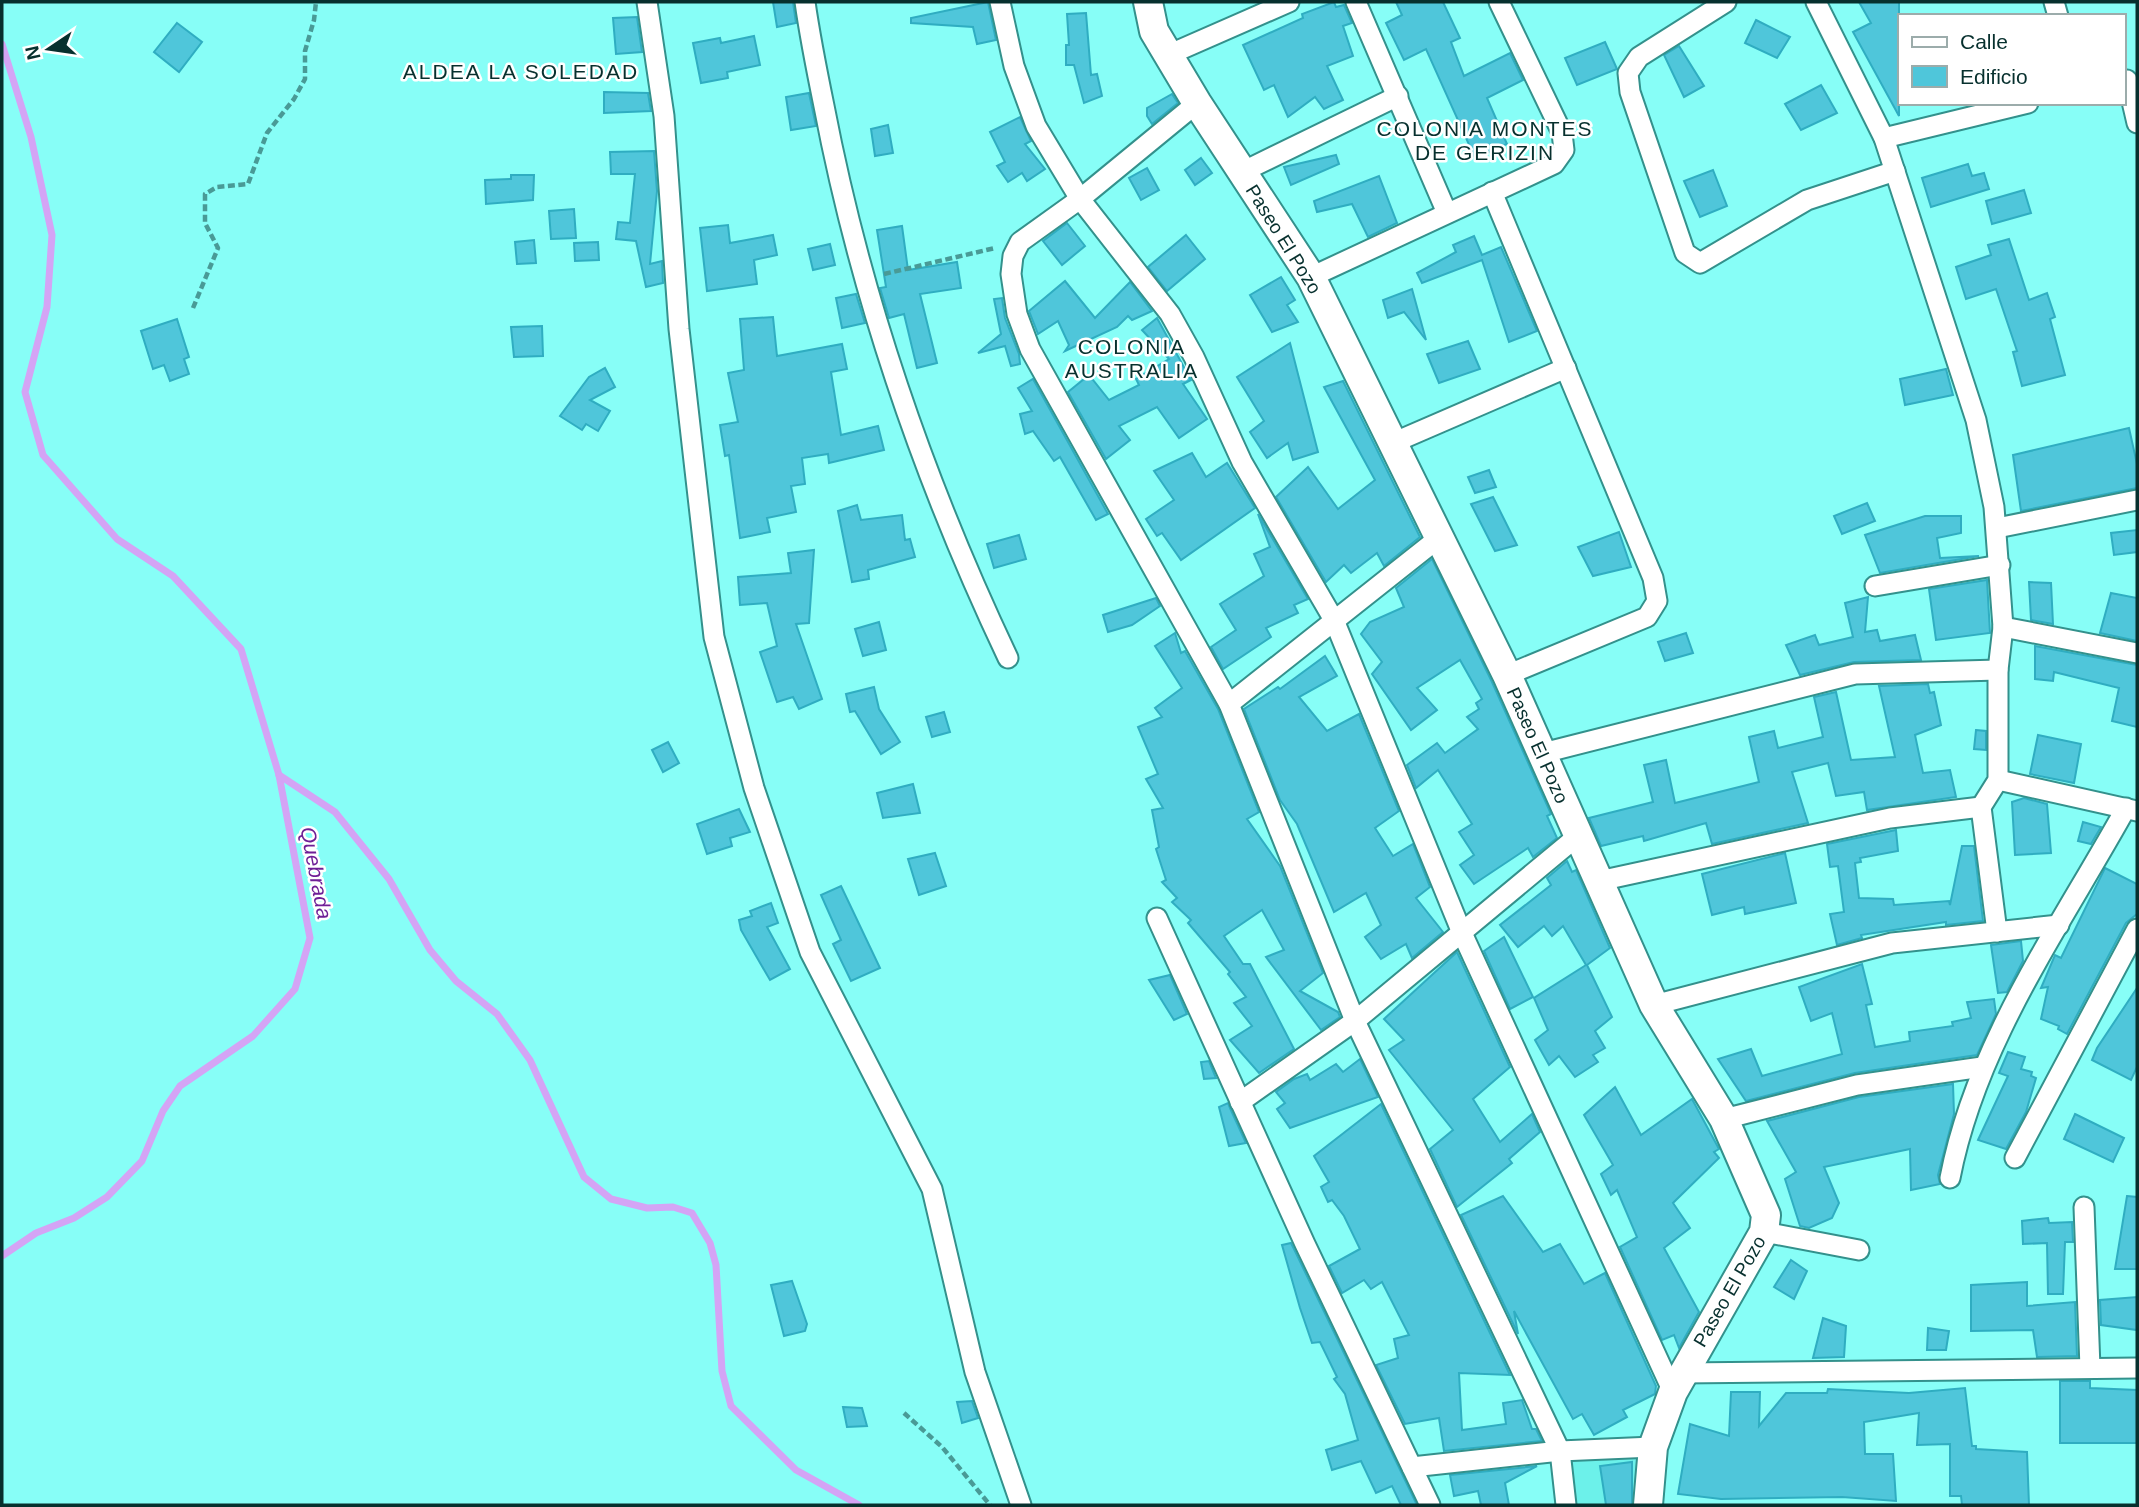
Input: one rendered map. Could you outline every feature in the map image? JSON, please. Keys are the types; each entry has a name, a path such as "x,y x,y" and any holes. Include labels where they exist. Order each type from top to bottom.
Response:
{"street":[{"path":"647,2 664,116 678,329 714,637 754,788 810,952 932,1189 975,1372 1021,1505"},
{"path":"805,2 832,149 863,279 911,429 962,562 1008,658"},
{"path":"1000,2 1014,66 1036,126 1080,200 1170,314 1194,356 1242,462 1334,620 1462,933 1677,1382 2137,1368"},
{"name":"Paseo El Pozo","path":"1148,2 1154,31 1168,55 1311,277 1395,442 1507,675 1654,1005 1724,1119 1766,1215 1764,1232 1677,1382 1653,1447 1648,1505"},
{"path":"1168,55 1289,2"},
{"path":"1356,2 1447,213"},
{"path":"1311,277 1554,164 1564,150 1562,134 1499,2"},
{"path":"1726,2 1639,57 1628,73 1630,92 1685,253 1700,263 1807,200 1895,171"},
{"path":"1816,2 1884,138 1976,420 1997,528 2003,626 1998,670 1998,780 1981,807 1997,932"},
{"path":"2129,80 2137,123"},
{"path":"1242,172 1398,96"},
{"path":"1197,103 1080,200 1020,242 1013,256 1011,274 1017,314 1030,349 1229,704 1355,1021 1560,1451 1566,1505"},
{"path":"1884,138 2020,105"},
{"path":"1492,192 1653,578 1657,601 1647,617 1507,675"},
{"path":"1395,442 1566,368"},
{"path":"1997,528 2137,500"},
{"path":"1229,704 1440,537"},
{"path":"1875,586 2000,565"},
{"path":"2003,626 2137,653"},
{"path":"1543,753 1855,674 1998,670"},
{"path":"1950,1178 1959,1131 1982,1067 2059,925 2132,809 1998,780"},
{"path":"1599,881 1890,818 1981,807"},
{"path":"1240,1102 1355,1021 1579,835"},
{"path":"1157,918 1240,1102 1430,1505"},
{"path":"1654,1005 1892,943 2059,925"},
{"path":"2015,1158 2137,929"},
{"path":"1724,1119 1857,1085 1982,1067"},
{"path":"2084,1207 2090,1368"},
{"path":"1764,1232 1859,1250"},
{"path":"1412,1467 1560,1451 1653,1447"}],"path":[{"path":"193,308 218,248 205,223 205,194 217,187 248,184 267,132 294,99 305,79 305,51 316,2"},
{"path":"863,279 1020,242"},
{"path":"904,1413 942,1447 990,1505"}],"shaded area":[{"path":"1639,1459 1637,1505 1568,1505 1562,1460"}],"building":[{"path":"773,2 793,2 796,23 777,27"},
{"path":"988,2 996,40 977,44 973,27 911,23 911,18"},
{"path":"1334,2 1336,7 1344,5 1352,23 1343,26 1353,56 1327,66 1343,100 1324,109 1315,97 1288,117 1274,85 1264,90 1243,45 1303,18 1302,14"},
{"path":"1396,2 1443,2 1460,38 1451,42 1464,76 1510,53 1523,80 1487,98 1507,144 1475,158 1426,49 1404,60 1386,23 1402,15"},
{"path":"1859,2 1899,2 1899,116 1853,32 1871,23"},
{"path":"1086,13 1091,75 1097,74 1102,96 1084,103 1074,65 1066,65 1066,45 1069,45 1067,14"},
{"path":"637,17 642,52 616,54 613,18"},
{"path":"1756,20 1790,37 1777,58 1745,43"},
{"path":"177,23 202,42 179,72 154,52"},
{"path":"754,36 760,65 727,72 728,78 701,83 693,43 720,38 721,43"},
{"path":"1605,42 1617,69 1577,85 1565,58"},
{"path":"1679,46 1704,86 1684,97 1664,55"},
{"path":"1821,85 1837,113 1801,130 1785,104"},
{"path":"604,92 648,93 651,111 604,113"},
{"path":"809,93 816,126 791,130 786,97"},
{"path":"1172,94 1178,103 1152,124 1147,116 1147,108"},
{"path":"1020,117 1031,141 1025,144 1045,169 1027,181 1022,173 1008,182 997,166 1005,162 990,132"},
{"path":"888,125 893,153 875,156 871,129"},
{"path":"654,151 657,191 650,264 662,261 663,283 646,287 636,241 616,239 618,222 630,223 635,174 611,174 610,152"},
{"path":"1336,155 1339,164 1291,185 1284,167"},
{"path":"1201,158 1212,173 1195,185 1185,170"},
{"path":"1968,164 1972,176 1984,173 1989,189 1931,207 1922,178"},
{"path":"1147,168 1159,190 1141,200 1129,178"},
{"path":"1713,170 1727,206 1700,217 1684,181"},
{"path":"511,175 534,175 533,200 486,204 485,180 511,179"},
{"path":"1379,176 1397,223 1368,237 1352,204 1317,212 1314,201"},
{"path":"2024,190 2031,213 1992,224 1986,201"},
{"path":"574,209 576,238 551,239 549,211"},
{"path":"1067,223 1085,246 1062,265 1043,241"},
{"path":"728,225 730,243 773,235 777,255 754,260 757,284 707,291 700,228"},
{"path":"902,226 908,270 957,262 961,288 920,294 937,363 917,368 904,314 889,318 880,288 886,287 877,230"},
{"path":"1186,235 1205,259 1167,291 1148,267"},
{"path":"1474,236 1482,255 1501,247 1537,331 1509,342 1482,260 1422,283 1417,273 1456,252 1453,245"},
{"path":"2009,239 2029,300 2047,293 2055,317 2050,319 2065,375 2022,386 2013,352 2017,351 1996,289 1966,299 1956,267 1991,255 1988,245"},
{"path":"534,240 536,263 517,264 515,242"},
{"path":"598,242 599,260 575,261 574,243"},
{"path":"830,244 835,265 813,270 808,249"},
{"path":"1281,277 1295,300 1287,305 1298,322 1272,332 1250,295"},
{"path":"1065,281 1095,318 1130,282 1152,311 1132,320 1128,316 1117,327 1065,351 1069,345 1058,321 1038,334 1029,311"},
{"path":"1412,289 1426,340 1404,312 1388,318 1383,300"},
{"path":"856,294 865,323 842,328 836,298"},
{"path":"1002,298 1005,318 1019,354 1020,364 1011,366 1005,346 978,353 1001,334 994,299"},
{"path":"773,317 777,356 842,344 847,369 831,372 841,435 878,426 884,450 829,463 828,454 802,458 805,484 791,486 796,512 767,518 770,532 740,538 729,455 725,456 720,425 738,422 728,373 744,370 740,319"},
{"path":"1157,318 1191,380 1183,384 1207,419 1179,438 1157,407 1119,426 1130,440 1106,459 1068,392 1089,375 1109,400 1139,385 1136,379 1169,359 1142,330"},
{"path":"177,319 189,357 184,359 189,374 170,381 164,365 153,369 141,331"},
{"path":"542,326 543,356 514,357 511,327"},
{"path":"1468,341 1480,369 1439,383 1427,354"},
{"path":"1290,343 1318,452 1293,460 1288,443 1267,458 1250,432 1264,421 1237,377"},
{"path":"605,368 615,387 590,400 610,411 598,431 586,424 582,430 560,416 589,377"},
{"path":"1946,369 1953,395 1905,405 1900,379"},
{"path":"1033,379 1108,514 1096,520 1060,457 1054,461 1033,431 1025,434 1020,414 1032,411 1018,388"},
{"path":"1343,381 1420,537 1384,566 1377,553 1351,573 1344,565 1326,582 1276,497 1308,467 1338,509 1375,480 1324,387"},
{"path":"2129,428 2137,464 2137,488 2021,511 2013,455"},
{"path":"1192,453 1206,477 1227,463 1255,508 1181,560 1162,533 1157,536 1146,519 1174,500 1154,471"},
{"path":"1489,470 1496,487 1475,493 1468,477"},
{"path":"1493,497 1517,545 1495,551 1471,504"},
{"path":"1867,503 1875,521 1842,534 1834,516"},
{"path":"857,505 861,520 902,515 905,540 910,539 915,557 868,570 869,579 852,582 838,511"},
{"path":"1258,514 1308,599 1294,605 1298,613 1266,628 1271,637 1223,669 1211,647 1236,630 1220,604 1264,576 1254,554 1270,547"},
{"path":"1925,516 1961,516 1961,533 1937,538 1940,558 1979,556 1880,573 1865,535"},
{"path":"2137,530 2137,552 2114,555 2111,533"},
{"path":"1619,532 1631,567 1593,576 1578,547"},
{"path":"1019,535 1026,559 994,568 987,544"},
{"path":"814,550 809,623 796,624 822,699 799,709 793,697 777,702 760,652 777,646 767,603 740,605 738,577 791,573 788,553"},
{"path":"1432,559 1492,682 1551,814 1547,816 1557,838 1533,857 1528,848 1474,884 1460,865 1474,855 1459,832 1472,824 1438,770 1416,788 1407,765 1437,743 1445,753 1478,729 1467,717 1479,709 1476,703 1482,699 1460,660 1417,688 1437,710 1411,730 1372,674 1382,662 1361,634 1370,622 1404,607 1396,588"},
{"path":"1987,580 1990,633 1936,640 1929,589"},
{"path":"2029,582 2051,583 2053,624 2031,620"},
{"path":"2111,593 2137,598 2137,641 2100,633"},
{"path":"1868,597 1865,632 1877,630 1880,641 1915,635 1921,660 1854,662 1800,675 1786,645 1815,635 1819,645 1853,637 1845,603"},
{"path":"1156,598 1160,606 1132,625 1108,632 1103,615"},
{"path":"879,622 886,650 863,656 855,629"},
{"path":"1175,633 1181,653 1185,651 1218,709 1259,812 1247,819 1280,866 1323,973 1300,991 1338,1012 1340,1017 1321,1030 1266,957 1284,950 1262,910 1224,936 1243,964 1250,964 1294,1049 1259,1073 1230,1040 1252,1026 1234,1003 1246,997 1228,974 1230,972 1188,923 1191,920 1172,902 1177,898 1162,882 1166,880 1156,849 1159,847 1152,810 1163,808 1146,779 1158,774 1138,727 1162,717 1155,708 1182,688 1155,646"},
{"path":"1686,633 1693,653 1665,661 1658,642"},
{"path":"2035,646 2137,665 2137,727 2112,721 2119,688 2054,672 2053,681 2035,679"},
{"path":"1325,656 1337,676 1299,697 1327,731 1359,714 1399,811 1375,828 1393,856 1413,844 1430,887 1416,898 1443,932 1412,958 1406,944 1381,959 1365,937 1381,925 1366,893 1334,912 1297,824 1280,800 1244,709 1278,687 1280,689"},
{"path":"1928,684 1930,693 1934,692 1941,725 1915,735 1923,773 1950,770 1956,797 1867,810 1864,792 1836,796 1828,763 1792,772 1808,823 1712,844 1706,823 1644,841 1643,836 1601,846 1589,818 1653,802 1644,765 1666,760 1675,803 1759,782 1749,737 1774,731 1778,748 1823,737 1814,697 1836,692 1851,760 1895,757 1879,686"},
{"path":"874,687 879,709 900,742 881,754 855,711 850,712 846,694"},
{"path":"944,712 950,732 932,737 926,717"},
{"path":"1976,730 1986,731 1986,750 1974,749"},
{"path":"2038,735 2081,744 2074,783 2030,774"},
{"path":"668,742 679,763 663,772 652,750"},
{"path":"913,784 920,813 883,818 877,793"},
{"path":"2024,798 2047,804 2051,853 2015,855 2012,802"},
{"path":"739,809 750,832 730,838 732,846 707,854 697,824"},
{"path":"2083,822 2101,827 2091,844 2078,841"},
{"path":"1896,830 1898,851 1860,858 1861,862 1855,863 1859,898 1893,899 1894,905 1949,901 1950,905 1962,846 1974,846 1983,921 1946,925 1946,922 1861,935 1862,938 1837,945 1830,914 1844,912 1838,866 1830,867 1827,844"},
{"path":"935,853 946,886 919,895 908,859"},
{"path":"1785,853 1796,903 1745,914 1744,907 1712,915 1702,874"},
{"path":"1567,861 1572,872 1576,870 1610,948 1587,965 1612,1017 1595,1031 1605,1048 1593,1055 1598,1062 1575,1077 1559,1056 1549,1065 1535,1040 1548,1030 1534,998 1586,965 1563,926 1552,936 1544,926 1518,947 1500,925 1551,885 1547,878"},
{"path":"2105,868 2137,884 2137,914 2126,923 2067,1034 2058,1029 2059,1026 2041,1019 2048,987 2041,988 2055,955 2061,958"},
{"path":"841,886 880,968 851,981 833,944 841,940 821,895"},
{"path":"771,903 778,923 767,927 790,969 770,980 741,930 739,920 752,916 750,911"},
{"path":"1504,937 1533,997 1510,1009 1484,951"},
{"path":"2021,941 2023,961 2007,992 1998,993 1991,945"},
{"path":"1457,952 1510,1067 1473,1099 1500,1142 1532,1114 1540,1132 1509,1159 1512,1163 1457,1207 1430,1149 1453,1130 1389,1050 1404,1040 1384,1019"},
{"path":"1862,964 1872,1004 1866,1005 1875,1047 1910,1041 1909,1032 1953,1026 1952,1022 1971,1018 1967,1002 1994,999 1996,1014 1977,1055 1855,1073 1746,1101 1718,1059 1751,1049 1762,1076 1842,1054 1832,1013 1811,1021 1799,987"},
{"path":"1170,975 1187,1014 1174,1020 1149,980"},
{"path":"2137,988 2137,1067 2131,1080 2092,1060 2097,1048"},
{"path":"2008,1052 2025,1057 2021,1069 2032,1072 2031,1076 2036,1078 2026,1112 2006,1149 1978,1140 2008,1076 1999,1073"},
{"path":"1360,1059 1378,1097 1290,1128 1277,1109 1285,1103 1276,1092 1294,1079 1307,1074 1310,1080 1336,1064 1343,1072"},
{"path":"1209,1061 1216,1078 1204,1079 1201,1062"},
{"path":"1953,1084 1954,1114 1938,1175 1940,1184 1911,1190 1910,1149 1824,1167 1839,1203 1832,1218 1809,1228 1800,1226 1785,1179 1796,1172 1767,1121 1859,1097"},
{"path":"1615,1087 1641,1135 1692,1099 1719,1149 1714,1152 1719,1158 1673,1203 1690,1228 1664,1248 1699,1312 1679,1348 1674,1335 1662,1340 1620,1247 1637,1237 1617,1190 1611,1195 1601,1174 1613,1165 1584,1115"},
{"path":"1228,1103 1246,1143 1229,1146 1219,1107"},
{"path":"1381,1104 1510,1375 1459,1373 1462,1430 1506,1424 1503,1403 1522,1400 1532,1429 1536,1429 1542,1441 1444,1451 1439,1418 1405,1424 1376,1365 1398,1358 1394,1339 1409,1335 1382,1282 1371,1289 1364,1280 1342,1293 1329,1266 1360,1249 1344,1216 1332,1200 1328,1202 1321,1187 1329,1182 1314,1156"},
{"path":"2075,1114 2124,1138 2113,1162 2064,1139"},
{"path":"1503,1196 1543,1252 1560,1244 1584,1284 1605,1273 1656,1386 1655,1394 1623,1410 1627,1417 1594,1435 1582,1414 1573,1419 1514,1311 1518,1334 1461,1215"},
{"path":"2127,1196 2137,1197 2137,1269 2115,1269"},
{"path":"2048,1218 2049,1223 2072,1222 2073,1242 2065,1242 2063,1294 2048,1294 2047,1243 2023,1244 2022,1221"},
{"path":"1291,1243 1417,1505 1401,1505 1392,1486 1376,1493 1361,1461 1332,1470 1326,1450 1358,1440 1345,1394 1334,1379 1337,1377 1320,1342 1312,1343 1300,1308 1282,1245"},
{"path":"1791,1260 1807,1271 1794,1299 1774,1287"},
{"path":"792,1281 807,1324 805,1331 784,1336 771,1285"},
{"path":"2027,1282 2027,1306 2075,1302 2077,1356 2037,1357 2033,1330 1971,1331 1971,1285"},
{"path":"2137,1297 2137,1330 2101,1325 2100,1300"},
{"path":"1823,1318 1846,1326 1844,1357 1813,1358"},
{"path":"1928,1328 1949,1331 1946,1350 1927,1350"},
{"path":"2060,1381 2090,1381 2090,1388 2137,1390 2137,1443 2060,1443"},
{"path":"1965,1388 1972,1446 1976,1446 1976,1449 2027,1452 2029,1505 1962,1505 1961,1496 1950,1496 1950,1444 1917,1445 1919,1413 1864,1422 1865,1454 1893,1454 1896,1501 1842,1497 1721,1499 1678,1494 1690,1424 1729,1436 1731,1392 1760,1392 1759,1426 1786,1393 1827,1393 1828,1389 1909,1393"},
{"path":"972,1401 978,1418 962,1423 957,1402"},
{"path":"843,1407 862,1408 867,1426 847,1427"},
{"path":"1632,1462 1632,1505 1606,1505 1600,1466"},
{"path":"1537,1466 1505,1483 1509,1505 1481,1505 1478,1491 1454,1496 1450,1475"}],"waterway":[{"name":"Quebrada","path":"2,44 31,137 52,235 47,307 25,392 43,455 117,539 173,576 241,649 279,775 310,938 295,989 253,1036 180,1086 163,1111 142,1161 107,1197 74,1218 36,1233 2,1256"},
{"path":"279,775 335,812 389,879 430,950 456,981 497,1014 530,1060 584,1177 611,1199 647,1208 673,1207 692,1213 710,1243 716,1265 722,1371 731,1406 796,1470 859,1505"}],"district":[{"name":"ALDEA LA SOLEDAD","path":"521,72"},
{"name":"COLONIA MONTES DE GERIZIN","path":"1485,141"},
{"name":"COLONIA AUSTRALIA","path":"1132,359"}]}
